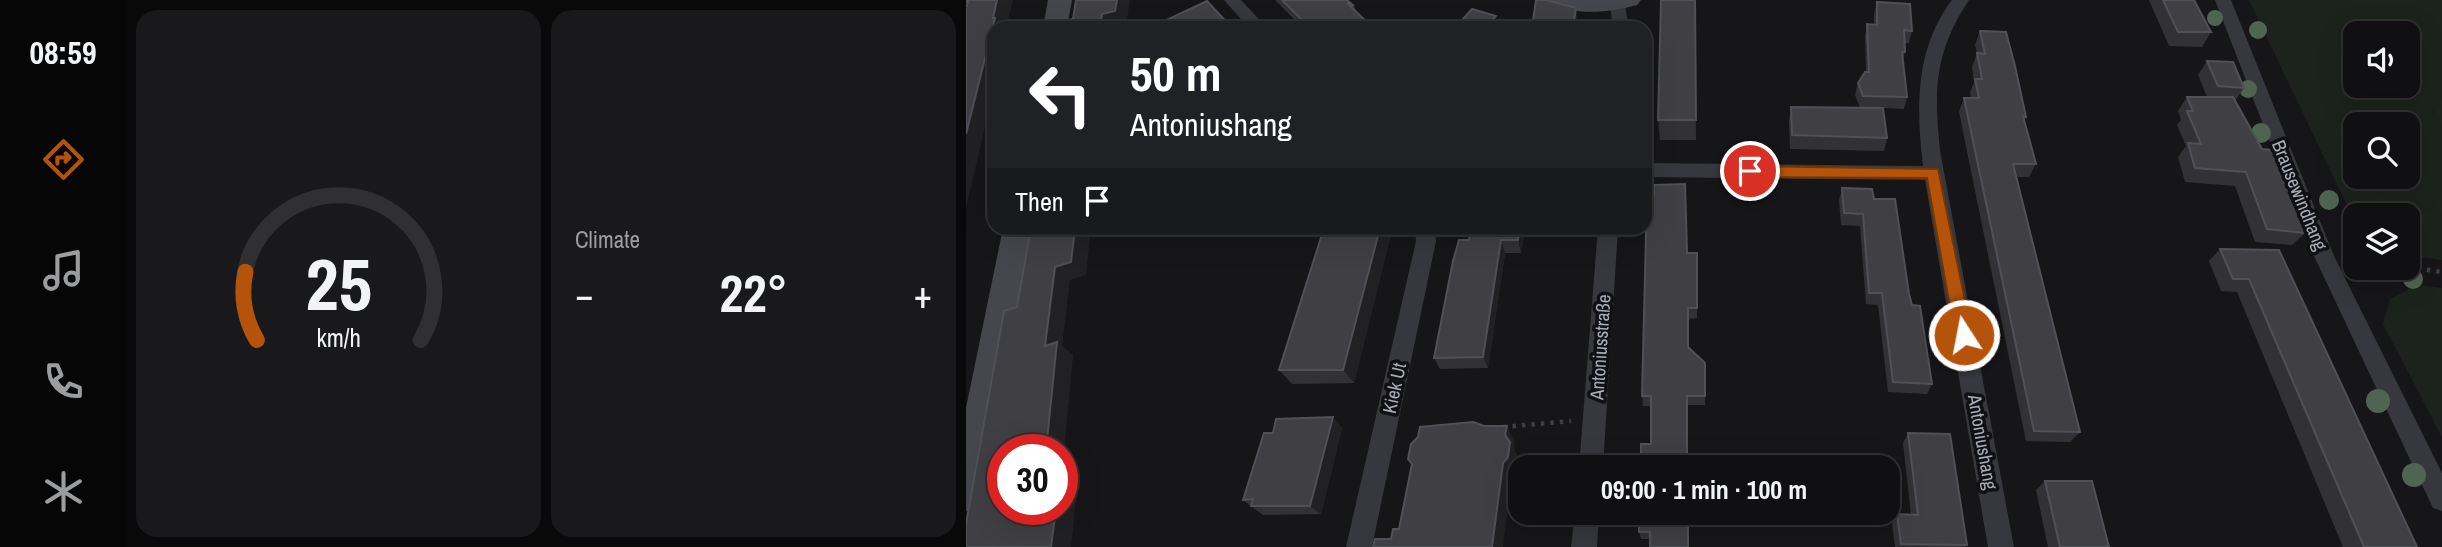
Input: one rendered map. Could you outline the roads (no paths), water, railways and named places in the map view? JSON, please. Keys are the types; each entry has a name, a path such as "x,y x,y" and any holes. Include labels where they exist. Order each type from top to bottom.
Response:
{"street":[{"path":"1056,21 1060,0"},
{"path":"1232,0 1252,21"},
{"path":"1554,0 1576,6 1624,2 1622,21"},
{"name":"Antoniushang","path":"1961,0 1953,9 1941,34 1930,76 1927,126 1933,173 2001,547"},
{"name":"Brausewindhang","path":"2223,0 2324,256 2442,499"},
{"path":"1652,170 1933,173"},
{"path":"966,494 1016,235"},
{"name":"Kiek Ut","path":"1359,547 1426,241 1425,235"},
{"name":"Antoniusstraße","path":"1592,455 1608,235"},
{"path":"1584,547 1586,525"}]}
